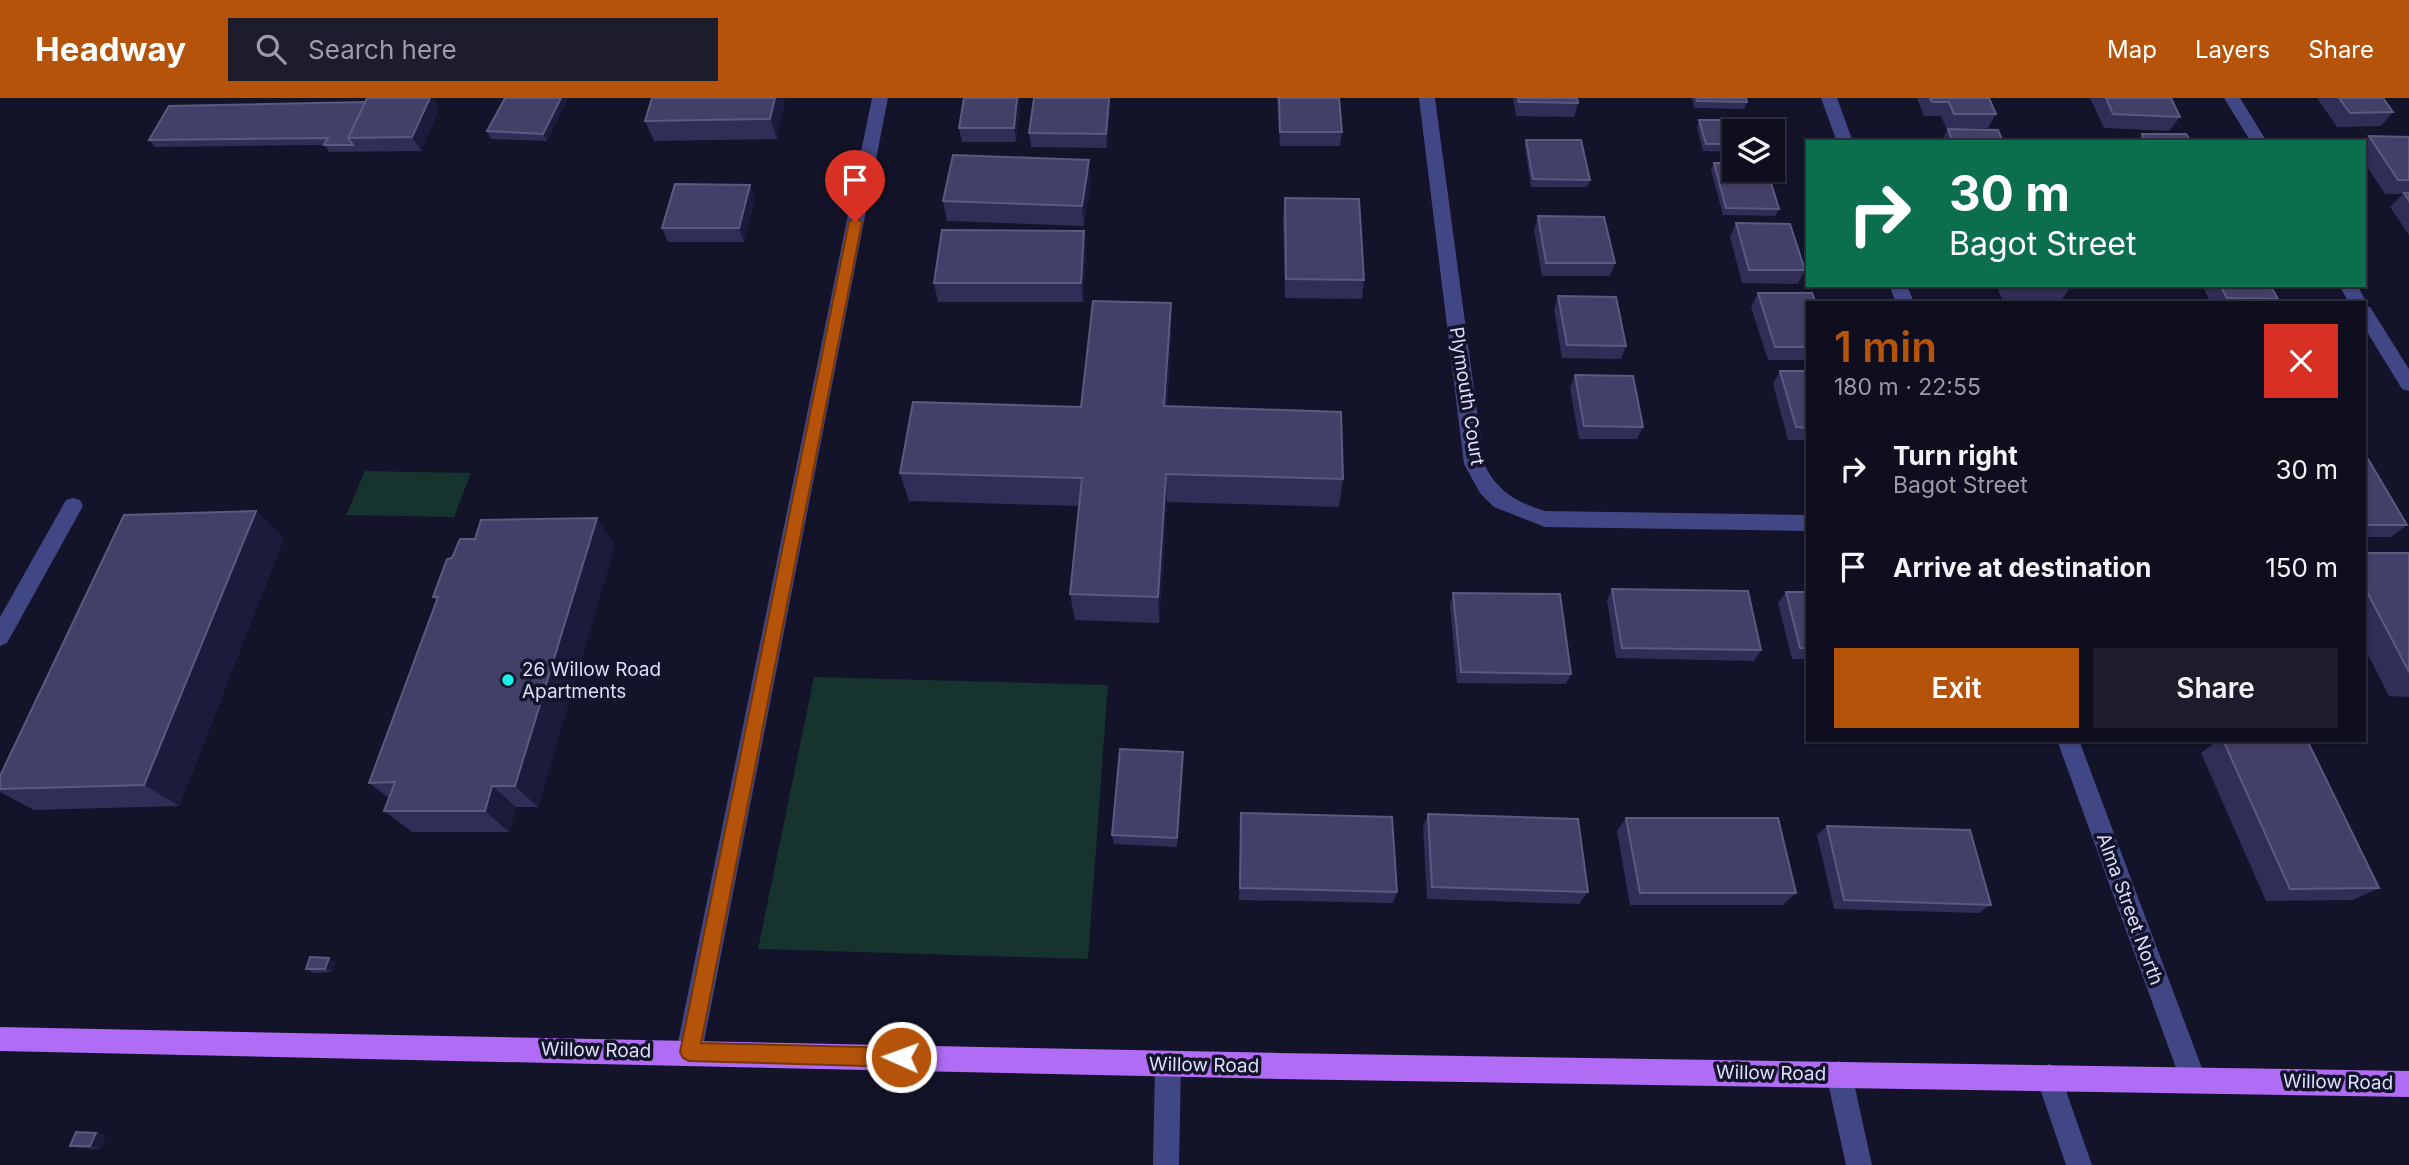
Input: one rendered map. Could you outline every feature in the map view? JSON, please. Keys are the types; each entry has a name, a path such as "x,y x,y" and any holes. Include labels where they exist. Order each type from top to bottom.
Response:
{"main road":[{"name":"Willow Road","path":"0,1038 1168,1064 2409,1084"}],"street":[{"path":"689,1052 880,98"},
{"name":"Plymouth Court","path":"1427,98 1474,464 1485,489 1510,508 1545,519 1806,523"},
{"path":"1829,98 1844,140"},
{"path":"2232,98 2258,140"},
{"path":"2366,315 2409,384"},
{"path":"0,637 73,506"},
{"name":"Alma Street North","path":"2068,742 2193,1079"},
{"path":"1166,1165 1168,1064"},
{"path":"1839,1074 1859,1165"},
{"path":"2049,1077 2079,1165"}],"green space":[{"path":"365,471 471,473 454,517 346,515"},
{"path":"814,677 1108,685 1088,959 758,949"}],"building":[{"path":"367,98 430,98 412,137 348,138"},
{"path":"505,98 561,98 543,134 487,131"},
{"path":"652,98 775,98 770,119 645,121"},
{"path":"964,98 1017,98 1014,128 959,128"},
{"path":"1034,98 1109,98 1106,134 1029,133"},
{"path":"1279,98 1339,98 1342,132 1280,132"},
{"path":"1518,98 1577,98 1578,103 1519,102"},
{"path":"1696,98 1746,98 1747,102 1697,101"},
{"path":"1930,98 1989,98 1996,114 1954,114 1949,102 1932,102"},
{"path":"2106,98 2171,98 2180,117 2113,114"},
{"path":"2339,98 2383,98 2393,112 2350,113"},
{"path":"365,102 348,138 353,145 324,145 328,138 149,140 169,106"},
{"path":"1699,120 1722,120 1722,144 1706,144"},
{"path":"1948,129 1998,130 2002,140 1952,140"},
{"path":"2142,134 2186,134 2190,140 2145,140"},
{"path":"2369,136 2409,137 2409,180 2398,180"},
{"path":"1526,140 1581,140 1590,180 1533,179"},
{"path":"953,155 1089,160 1082,206 943,201"},
{"path":"1714,163 1722,163 1722,182 1771,182 1779,209 1726,208"},
{"path":"675,184 750,185 739,228 662,228"},
{"path":"1285,198 1359,199 1364,280 1286,279"},
{"path":"1538,216 1604,217 1615,263 1546,263"},
{"path":"1736,223 1790,224 1805,270 1749,270"},
{"path":"942,230 1084,231 1081,283 934,283"},
{"path":"2221,287 2271,287 2278,299 2227,298"},
{"path":"1758,293 1812,293 1815,301 1806,301 1806,347 1775,347"},
{"path":"1558,296 1616,297 1626,346 1567,345"},
{"path":"1093,301 1171,303 1164,406 1341,412 1343,479 1166,474 1158,597 1070,594 1082,478 900,473 913,402 1081,407"},
{"path":"1780,371 1806,371 1806,428 1796,427"},
{"path":"1575,375 1633,376 1643,427 1584,426"},
{"path":"2366,459 2368,459 2407,525 2366,525"},
{"path":"256,511 144,785 0,789 0,776 124,515"},
{"name":"26 Willow Road Apartments","path":"597,518 515,786 492,786 485,811 384,811 395,782 369,783 438,597 433,597 447,559 452,558 460,539 475,539 481,520"},
{"path":"2366,553 2409,553 2409,672 2366,590"},
{"path":"1612,589 1748,591 1761,650 1622,648"},
{"path":"1786,592 1806,592 1806,648 1800,648"},
{"path":"1453,593 1560,594 1571,674 1461,672"},
{"path":"2224,742 2308,742 2379,888 2290,889"},
{"path":"1120,749 1183,752 1177,838 1112,835"},
{"path":"1241,813 1392,817 1397,892 1240,888"},
{"path":"1428,814 1578,819 1588,892 1432,887"},
{"path":"1626,818 1778,818 1796,893 1640,893"},
{"path":"1827,826 1970,830 1991,905 1844,900"},
{"path":"310,957 329,958 325,969 306,969"},
{"path":"76,1132 96,1133 90,1146 70,1146"}],"place":[{"name":"26 Willow Road Apartments","path":"508,680"}],"route":[{"path":"855,222 689,1052 901,1057"}]}
